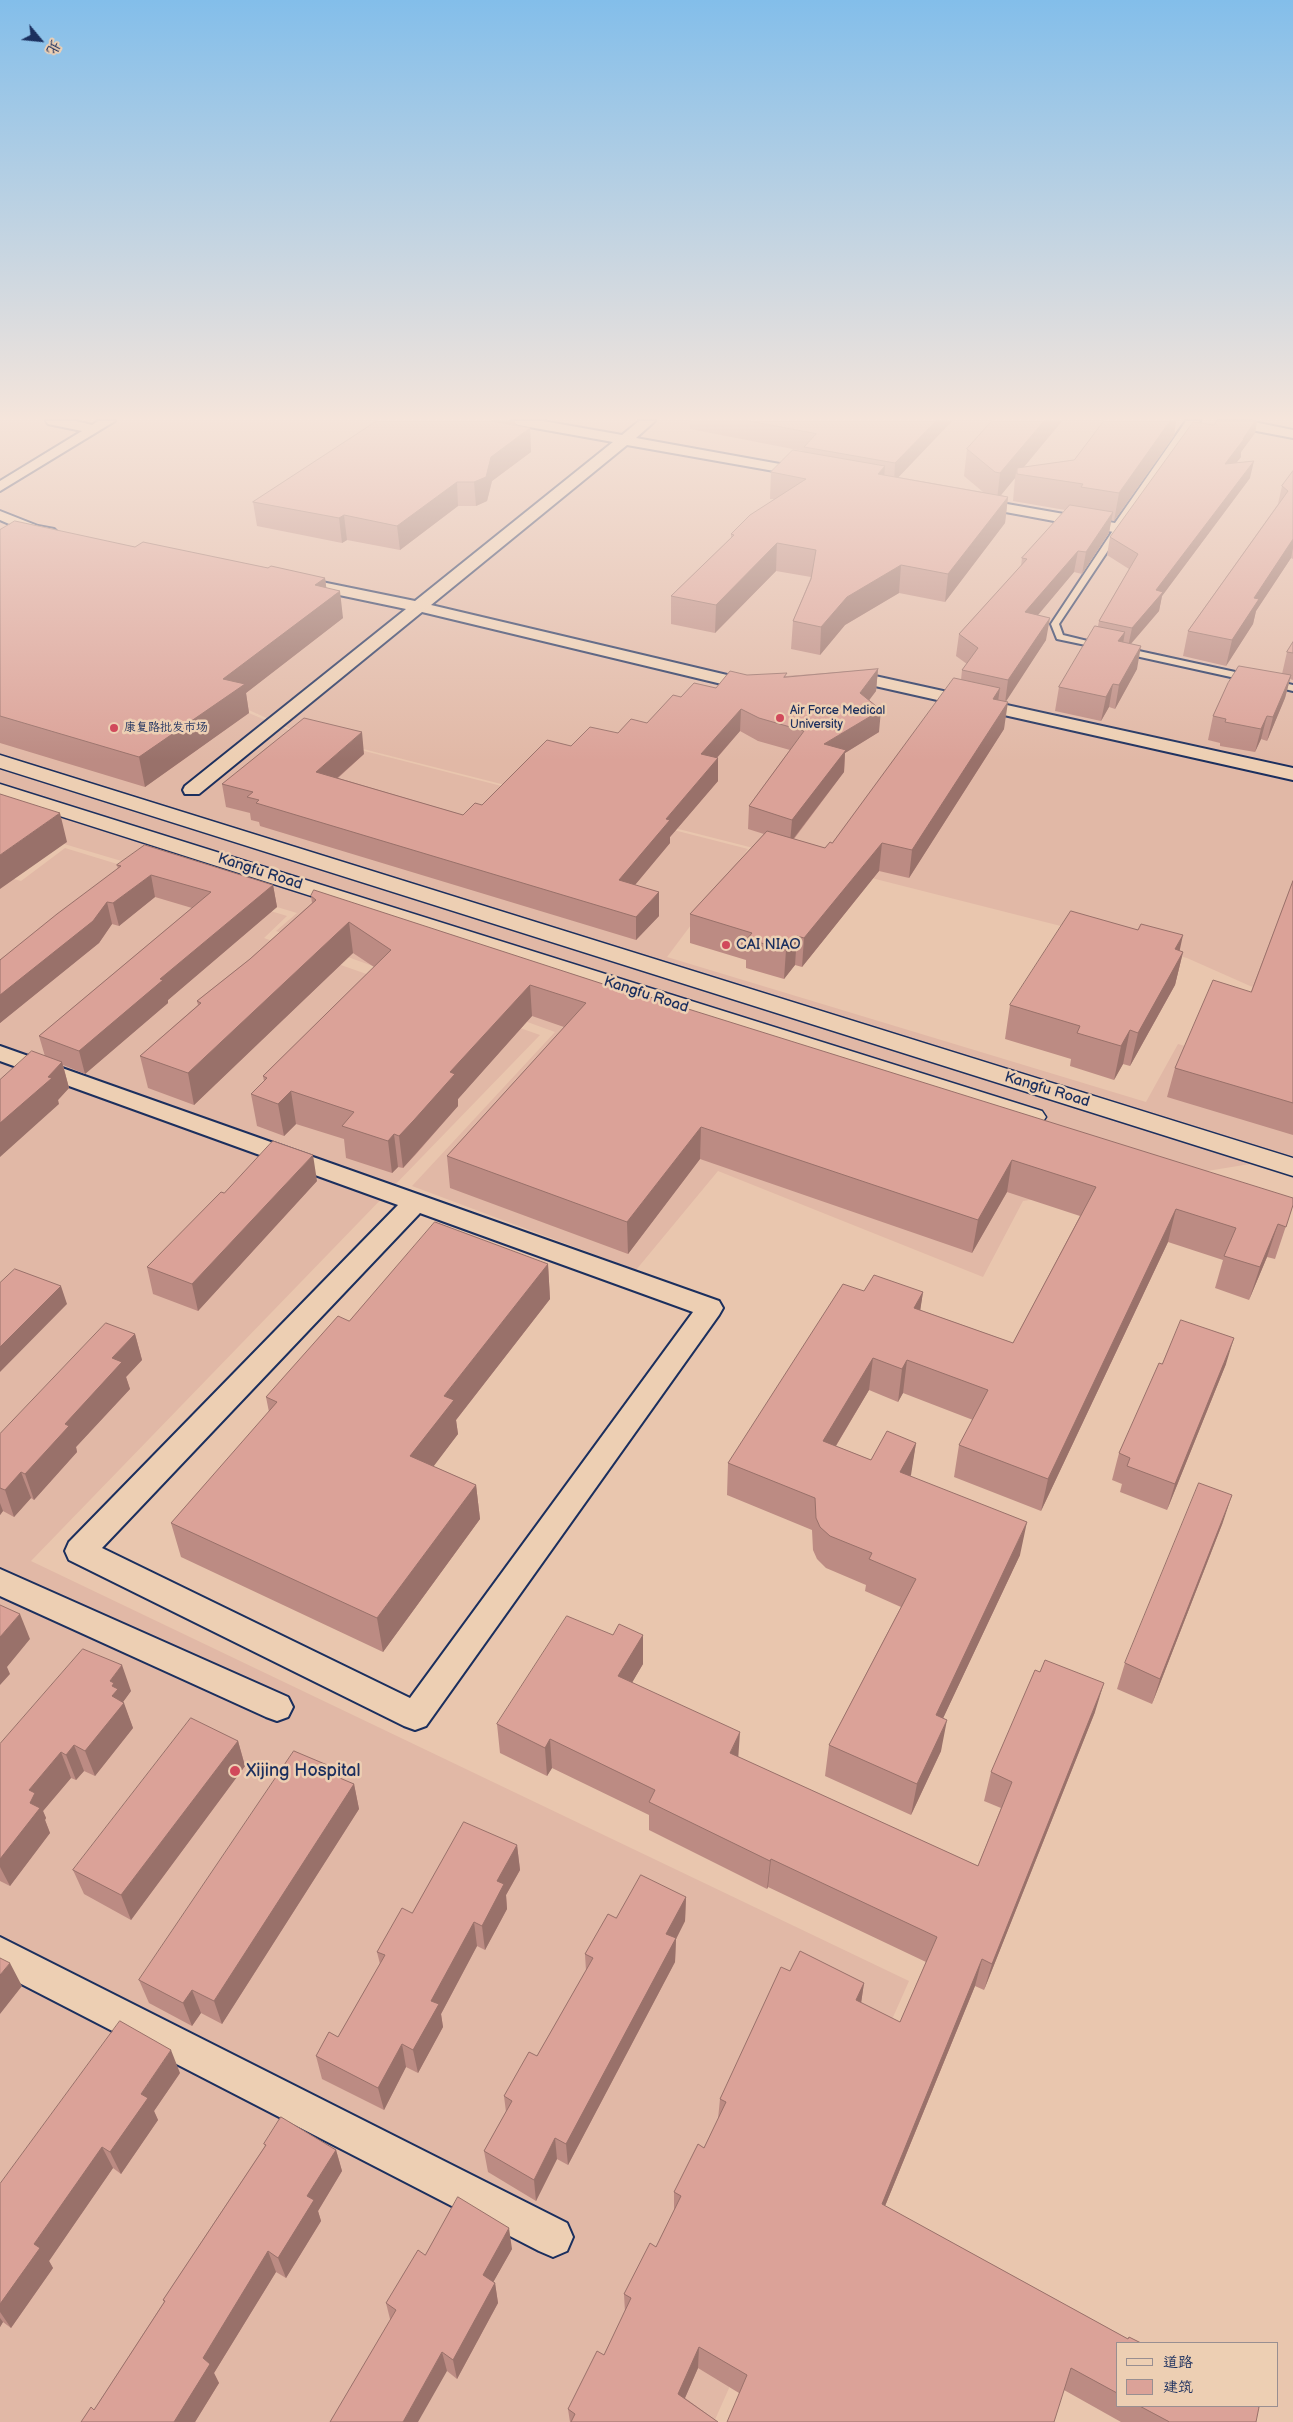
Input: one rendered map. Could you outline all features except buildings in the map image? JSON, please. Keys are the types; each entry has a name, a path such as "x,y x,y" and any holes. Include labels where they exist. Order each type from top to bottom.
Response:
{"main road":[{"name":"Kangfu Road","path":"0,761 1293,1167"},
{"name":"Kangfu Road","path":"0,790 1055,1124"}],"street":[{"path":"58,534 64,535"},
{"path":"192,790 509,534"},
{"path":"295,582 420,607 753,687 772,686"},
{"path":"828,683 875,680 1293,774"},
{"path":"0,1054 416,1202 710,1308 415,1716 80,1551 416,1202"},
{"path":"0,1582 277,1707"},
{"path":"0,1954 553,2237"}],"lane":[{"path":"1109,647 1060,637 1056,624 1115,534"},
{"path":"1118,649 1254,679"},
{"path":"1264,681 1293,688"}],"shaded area":[{"name":"Air Force Medical University","path":"0,534 1293,534 1293,1005 1187,958 300,733 233,703 0,639"},
{"path":"0,643 249,713 298,734 748,849 667,957 1146,1102 1178,1044 1293,1077 1293,1157 1023,1201 983,1277 718,1171 636,1270 412,1186 555,1032 276,931 297,913 0,825"},
{"name":"Xijing Hospital","path":"65,848 287,916 264,938 540,1035 31,1561 909,1981 714,2422 0,2422 0,875 21,881"}],"place":[{"name":"Air Force Medical University","path":"780,718"},
{"name":"康复路批发市场","path":"114,728"},
{"name":"CAI NIAO","path":"726,945"},
{"name":"Xijing Hospital","path":"235,1771"}]}
